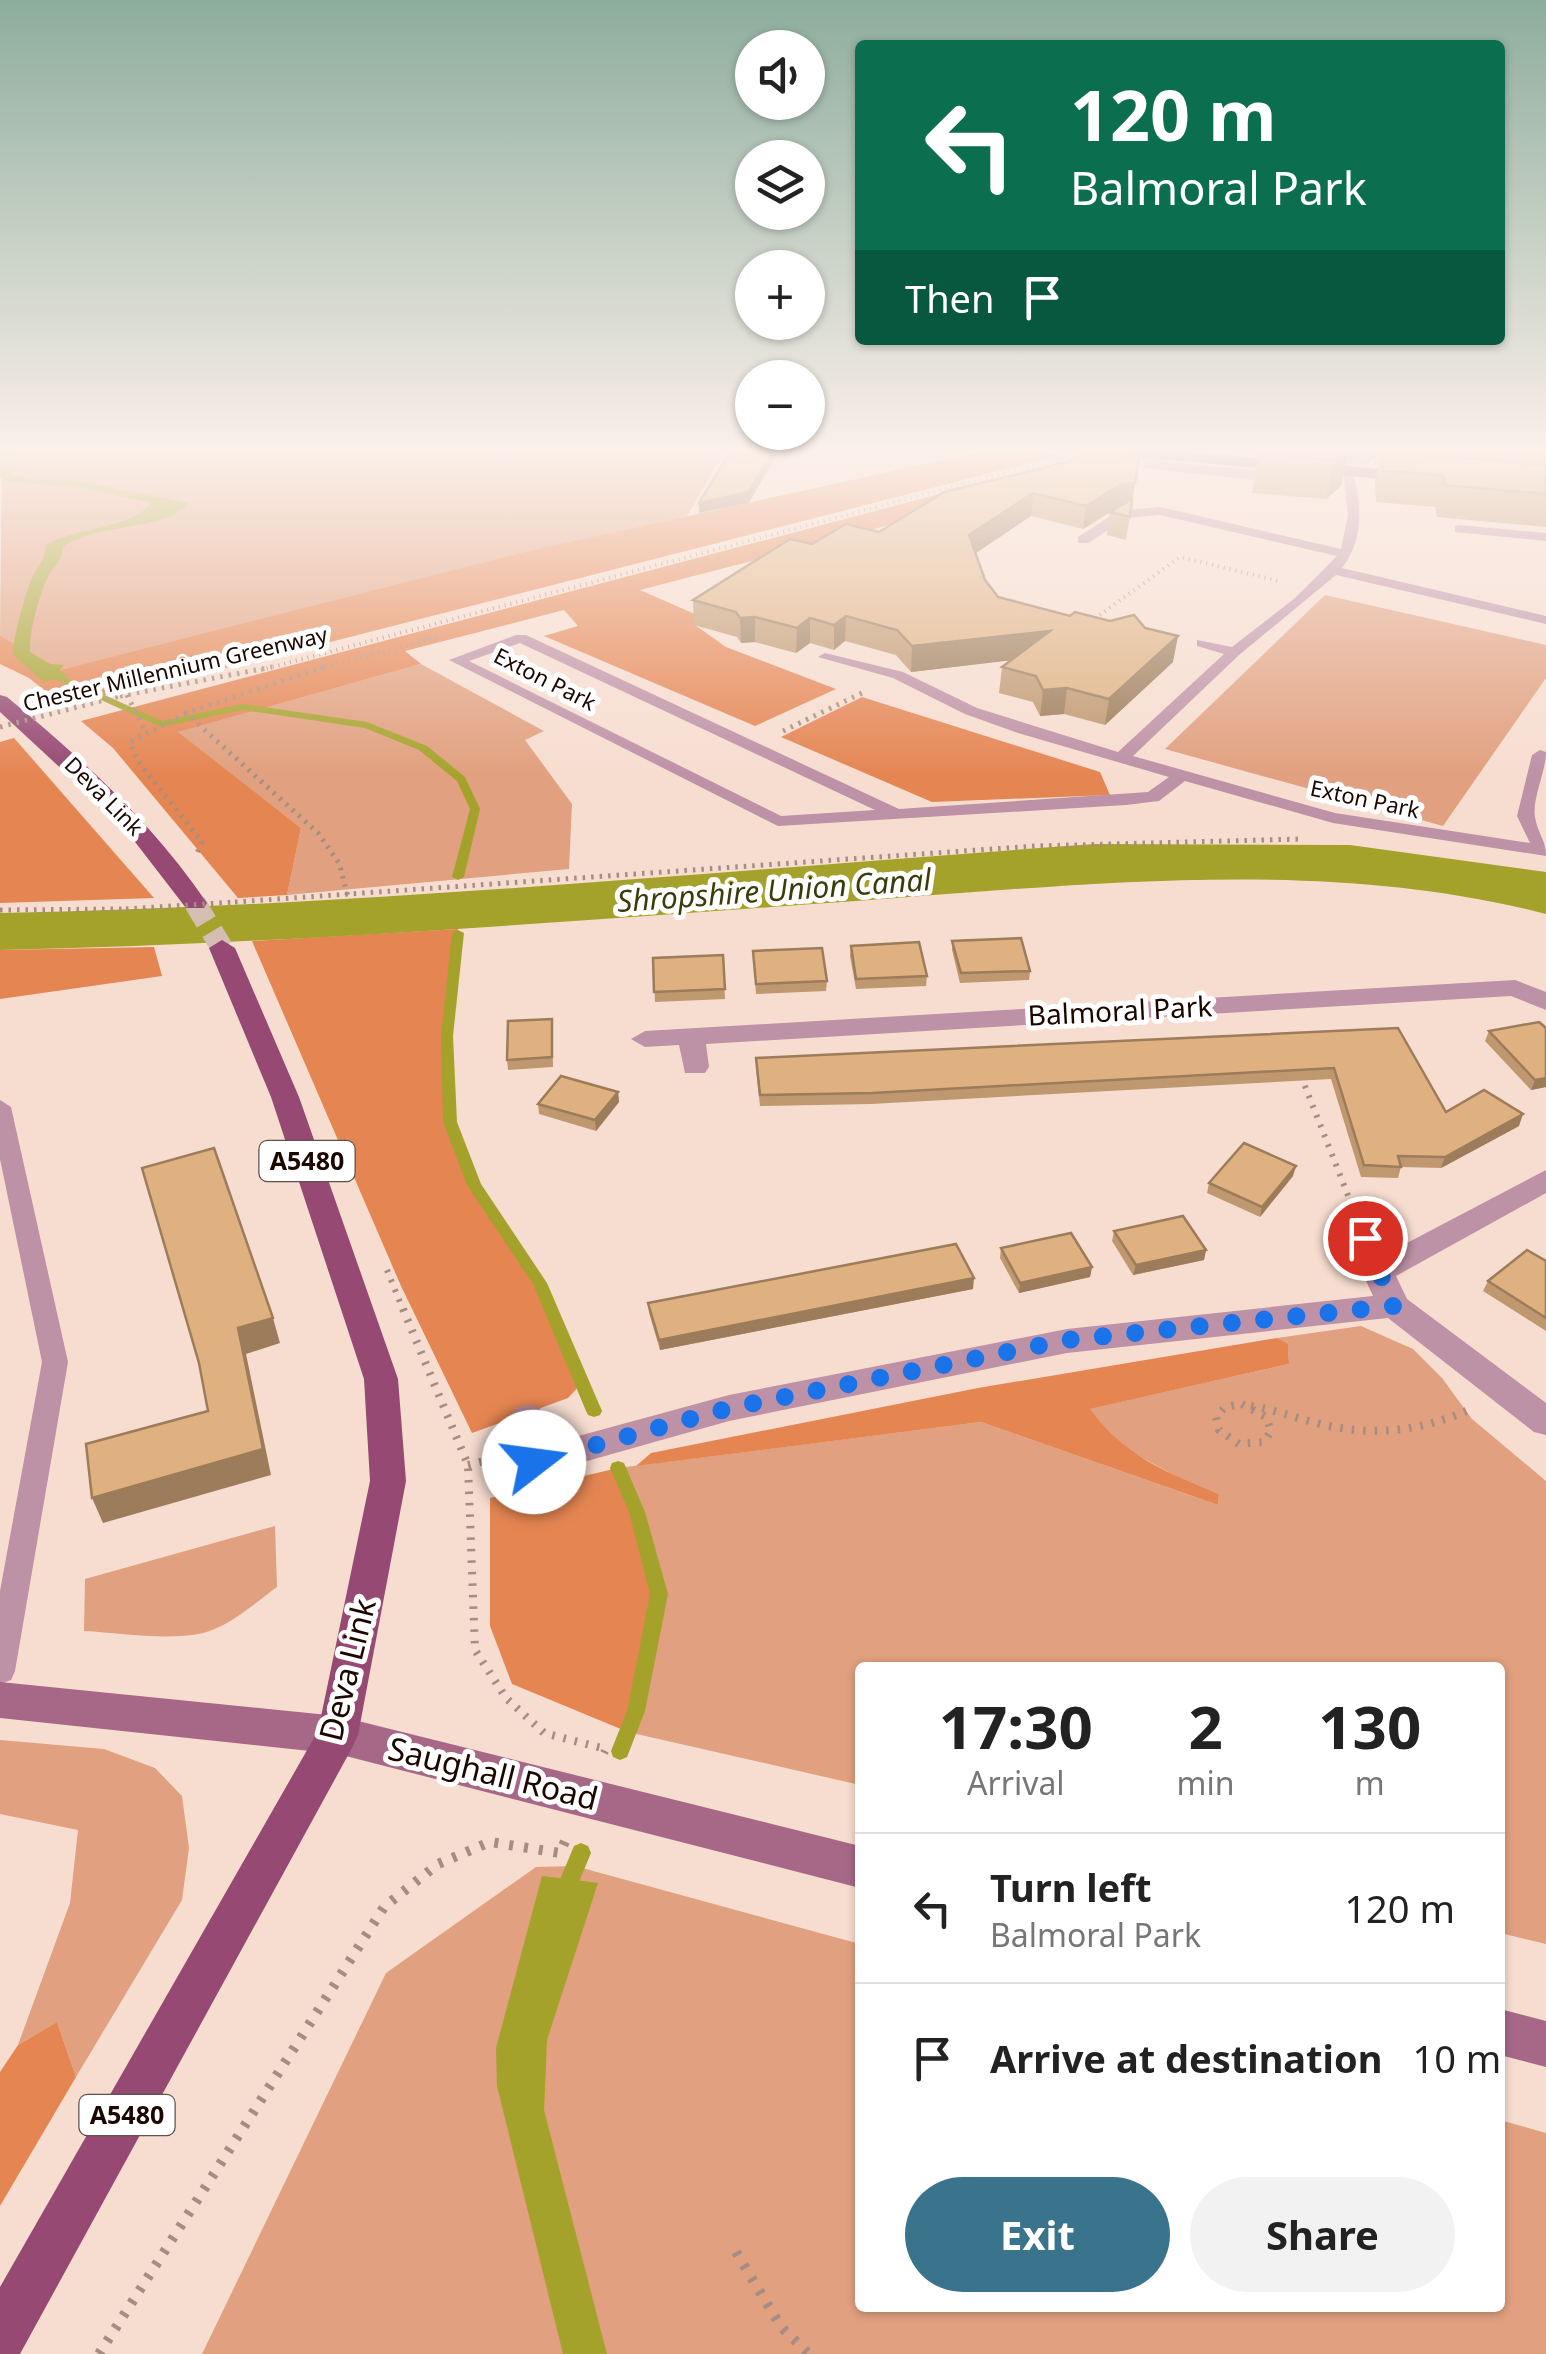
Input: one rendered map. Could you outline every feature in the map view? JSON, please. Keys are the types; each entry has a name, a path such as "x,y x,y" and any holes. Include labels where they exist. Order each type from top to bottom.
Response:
{"main road":[{"name":"Deva Link","path":"0,701 86,775 175,870 195,902"},
{"name":"Deva Link","path":"0,2338 338,1735 388,1481 381,1379 285,1096 222,948"}],"street":[{"name":"Balmoral Park","path":"645,1039 1515,988 1546,1002"},
{"path":"692,1036 695,1067"},
{"path":"1546,1180 1378,1272 1394,1306 1546,1422"},
{"path":"528,1418 534,1462 730,1408 1067,1340 1394,1306"},
{"name":"Saughall Road","path":"0,1700 338,1735 855,1866"},
{"path":"1505,2033 1546,2044"}],"lane":[{"path":"1121,758 1344,557"},
{"path":"1332,570 1546,620"},
{"name":"Exton Park","path":"893,812 521,638 456,660 778,820 1153,797 1182,775"},
{"path":"1202,643 1234,652"},
{"name":"Exton Park","path":"825,657 898,675 971,711 1121,758 1358,824 1544,851"},
{"name":"Exton Park","path":"1540,755 1526,816 1544,851"},
{"path":"0,1108 55,1362 0,1671"}],"path":[{"name":"Chester Millennium Greenway","path":"0,727 123,696 266,669 688,557"},
{"path":"484,618 491,609"},
{"path":"192,864 202,842 137,760 130,742 186,713 306,672 458,632"},
{"path":"751,747 898,675"},
{"path":"123,696 145,732"},
{"path":"186,713 318,833 339,863 348,897"},
{"path":"0,910 126,909 348,897 1186,839 1317,840"},
{"path":"1298,1071 1378,1272"},
{"path":"1251,1406 1270,1424 1264,1442 1248,1446 1224,1436 1216,1423 1220,1412 1233,1404 1251,1406 1274,1409 1321,1424 1370,1432 1409,1432 1441,1424 1504,1391"},
{"path":"736,2252 781,2327 809,2354"}],"shaded area":[{"path":"1,557 521,557 60,670 0,639"},
{"path":"506,557 663,557 256,661 63,705 29,678 0,664 0,636 60,670"},
{"path":"702,557 767,557 640,590 704,618 695,625 726,647 836,689 755,726 544,636 578,626 564,610 405,651 421,664 178,732 301,828 287,895 238,898 113,748 81,721"},
{"path":"1325,595 1546,645 1546,678 1443,826 1165,749"},
{"path":"421,664 544,731 525,740 572,804 569,869 287,895 301,828 177,732"},
{"path":"862,697 1100,772 1110,795 932,802 781,737"},
{"path":"14,738 154,898 0,903 0,742"},
{"path":"458,929 457,970 447,1036 450,1122 474,1185 540,1283 582,1383 568,1398 472,1433 401,1286 252,941"},
{"path":"154,947 162,976 0,999 0,950"},
{"path":"1361,1326 1413,1349 1442,1378 1472,1419 1546,1481 1546,1944 1505,1934 1505,1662 855,1662 855,1784 628,1732 659,1594 618,1468 981,1422 1218,1505 1219,1494 1183,1480 1115,1443 1089,1409 1289,1364 1288,1345 1277,1338"},
{"path":"1277,1338 1288,1344 1289,1364 1090,1409 1132,1451 1219,1494 1218,1505 981,1422 636,1466 651,1453 978,1388"},
{"path":"618,1468 637,1512 659,1594 628,1732 512,1684 490,1626 490,1498"},
{"path":"275,1526 277,1587 222,1626 174,1636 84,1631 85,1579"},
{"path":"0,1740 104,1749 155,1768 182,1796 189,1848 182,1900 76,2077 57,2022 18,2045 70,1903 78,1830 0,1814"},
{"path":"575,1866 855,1943 855,2312 1505,2312 1505,2121 1546,2133 1546,2354 202,2354 386,1973 536,1867"},
{"path":"57,2022 76,2077 0,2206 0,2072 18,2045"}],"water":[{"path":"44,557 61,557 39,602 30,652 50,664 64,665 59,671 69,675 44,682 13,655 24,602"},
{"name":"Shropshire Union Canal","path":"1095,844 1350,845 1546,872 1546,914 1461,896 1376,885 1202,880 1028,888 321,937 0,950 0,913 411,895"},
{"path":"542,1876 598,1883 547,2040 544,2110 607,2354 563,2354 497,2086 496,2048"}],"building":[{"path":"762,557 977,557 985,580 998,597 1070,616 1075,612 1110,621 1134,615 1145,628 1178,636 1109,699 1067,688 1043,690 1036,676 1002,667 1050,631 912,646 897,630 846,616 834,625 810,618 797,628 755,617 740,618 736,612 693,600"},
{"path":"1021,938 1030,971 961,973 952,941"},
{"path":"919,942 927,976 856,979 851,946"},
{"path":"822,948 827,981 756,984 753,951"},
{"path":"723,955 725,989 654,992 653,958"},
{"path":"552,1019 552,1057 507,1060 508,1021"},
{"path":"1539,1022 1546,1028 1546,1078 1535,1080 1489,1031"},
{"path":"1398,1028 1446,1112 1484,1090 1523,1114 1445,1157 1398,1156 1401,1167 1364,1165 1334,1068 872,1093 760,1095 756,1058"},
{"path":"561,1076 618,1092 595,1120 538,1104"},
{"path":"1244,1143 1296,1166 1262,1207 1209,1183"},
{"path":"214,1148 273,1318 238,1328 263,1449 92,1498 86,1444 208,1411 199,1363 142,1168"},
{"path":"1183,1216 1206,1250 1136,1265 1114,1231"},
{"path":"1071,1233 1092,1267 1020,1283 1001,1248"},
{"path":"956,1244 974,1278 659,1340 648,1303"},
{"path":"1527,1250 1546,1261 1546,1318 1488,1281"}],"waterway":[{"path":"44,671 161,724 243,707 367,725 423,748 461,779 475,809 458,877"},
{"path":"458,933 447,1036 450,1122 474,1185 540,1283 594,1411"},
{"path":"618,1468 637,1512 659,1594 636,1711 620,1751"},
{"path":"564,1894 581,1853"}],"tunnel":[{"path":"195,903 222,948"}],"route":[{"path":"534,1462 730,1408 1067,1340 1394,1306 1365,1238"}]}
